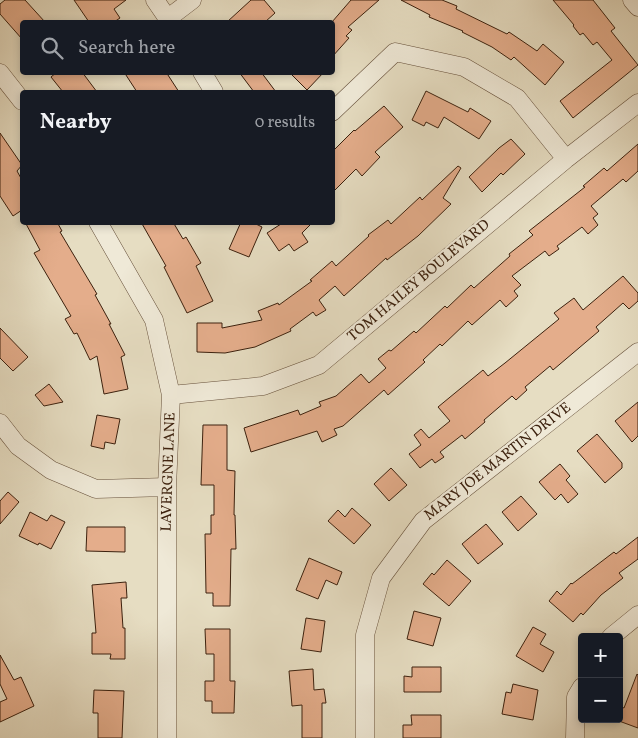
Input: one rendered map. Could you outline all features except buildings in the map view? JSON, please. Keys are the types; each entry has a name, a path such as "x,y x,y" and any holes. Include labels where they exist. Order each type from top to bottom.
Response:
{"street":[{"path":"156,0 168,20"},
{"path":"170,20 192,0"},
{"path":"632,0 638,7"},
{"path":"335,109 395,52 464,67 516,98 566,159"},
{"path":"0,73 20,98"},
{"path":"204,75 213,90"},
{"name":"TOM HAILEY BOULEVARD","path":"171,395 263,386 319,365 566,159 638,103"},
{"name":"LAVERGNE LANE","path":"100,225 154,320 171,395 167,487 167,738"},
{"name":"MARY JOE MARTIN DRIVE","path":"365,738 365,635 381,578 423,521 638,352"},
{"path":"0,423 18,446 51,470 96,489 167,487"},
{"path":"616,633 638,615"},
{"path":"575,738 576,697 578,694"}]}
